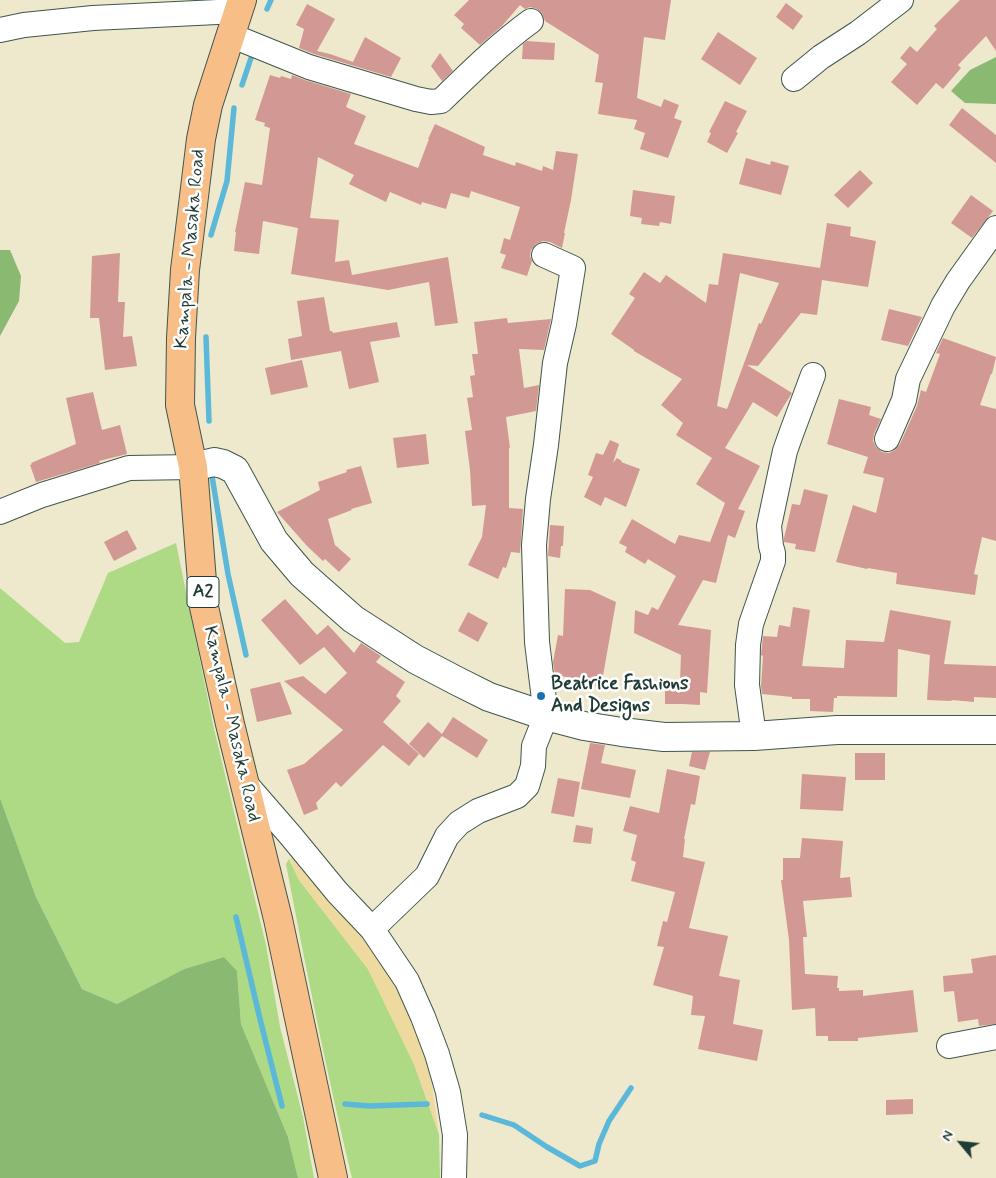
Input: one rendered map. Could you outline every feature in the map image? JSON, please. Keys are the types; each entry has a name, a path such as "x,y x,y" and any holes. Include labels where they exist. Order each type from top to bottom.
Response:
{"main road":[{"name":"Kampala - Masaka Road","path":"236,15 208,105 203,131 185,270 180,405 193,466 204,607 230,724 278,919 333,1178"}],"street":[{"path":"794,79 821,57 858,34 901,0"},
{"path":"0,30 24,24 93,18 236,15 309,67 416,100 431,102 441,101 511,35 530,22"},
{"path":"887,439 904,400 908,380 943,306 958,281 996,228"},
{"path":"372,929 427,876 446,836 459,823 478,811 517,796 528,786 534,766 534,746 546,716 538,642 534,545 555,363 564,324 573,268 544,255"},
{"path":"754,736 747,685 749,634 773,561 769,526 785,451 812,375"},
{"path":"0,512 42,495 129,468 193,466 214,462 235,470 274,541 302,574 353,619 415,659 489,697 546,716 584,726 664,737 754,736 837,730 996,730"},
{"path":"244,783 337,892 372,929 407,981 437,1054 448,1092 455,1135 454,1178"},
{"path":"950,1046 996,1037"}],"green space":[{"path":"996,57 996,104 965,103 951,91 970,70"},
{"path":"0,250 10,250 21,276 19,301 0,336"},
{"path":"176,543 214,729 266,945 280,1027 303,1117 314,1178 298,1178 288,1137 241,1024 237,971 224,957 184,969 117,1004 82,989 36,897 0,798 0,588 65,643 79,642 108,573"},
{"path":"0,798 36,897 82,989 117,1004 184,969 224,957 237,971 241,1024 288,1137 298,1178 0,1178"},
{"path":"289,859 299,880 368,969 414,1064 439,1134 440,1178 352,1178 325,1061 301,943 286,864"}],"sand":[{"path":"296,852 391,964 427,1050 439,1134 414,1064 368,969 299,880 290,859"}],"building":[{"path":"469,0 671,0 665,40 644,37 637,98 661,107 664,99 679,105 674,118 682,121 668,158 640,149 645,133 634,129 637,120 598,114 603,83 595,82 599,55 545,21 542,13 537,9 530,7 525,9 520,5 502,26 480,45 461,28 464,24 454,15"},
{"path":"960,0 996,0 996,51 986,36 958,65 961,68 943,89 936,83 917,105 891,82 907,64 900,58 910,46 917,52 937,29 934,26"},
{"path":"786,3 803,16 793,30 776,17"},
{"path":"307,4 335,19 317,51 353,62 365,37 401,58 391,77 299,48 304,29 296,25"},
{"path":"718,32 757,58 740,85 701,59"},
{"path":"527,41 555,43 554,60 522,59 523,44"},
{"path":"440,53 453,71 442,81 431,66"},
{"path":"270,75 291,79 292,75 351,94 346,107 366,116 354,144 418,168 435,124 485,147 483,155 515,166 516,162 542,171 543,166 553,170 556,151 578,154 562,248 550,242 543,241 536,244 531,250 530,256 532,261 527,276 501,268 506,255 500,253 504,238 510,240 520,207 471,191 469,198 451,193 446,209 422,202 421,205 390,192 386,202 349,184 354,175 318,157 310,218 339,220 335,262 349,260 352,275 448,257 458,323 435,326 429,282 388,290 291,274 298,228 263,221 259,254 234,251 235,232 245,182 262,185 270,128 264,126 265,123 255,120"},
{"path":"725,101 747,111 727,153 707,142 711,133 709,132"},
{"path":"962,108 996,135 996,163 949,125"},
{"path":"746,158 770,165 771,161 789,166 781,195 739,184"},
{"path":"860,170 873,183 848,208 834,195"},
{"path":"633,190 675,196 671,224 660,222 659,226 641,224 642,218 630,216"},
{"path":"971,195 993,211 972,238 951,223"},
{"path":"827,223 851,227 850,236 876,241 868,287 822,280 817,315 801,313 758,366 747,365 792,393 777,417 753,402 725,448 760,466 738,509 745,511 735,538 728,535 716,583 703,580 678,625 711,630 707,693 700,692 700,705 665,704 665,682 680,681 681,655 634,633 635,610 648,615 652,607 658,610 676,576 648,559 645,564 625,552 627,547 619,543 632,519 675,544 679,535 710,542 725,503 696,484 712,458 676,435 683,423 661,405 682,379 634,351 611,334 635,298 629,294 644,272 660,283 666,275 706,303 709,284 718,285 723,253 820,268","holes":["740,273 779,283 761,324 759,323 727,409 717,406"]},
{"path":"120,253 118,302 125,302 123,337 132,336 137,366 105,370 99,318 90,318 92,256"},
{"path":"324,297 330,331 333,333 397,322 400,337 370,342 379,382 349,389 341,351 291,360 288,339 302,336 297,301"},
{"path":"889,309 922,317 908,346 881,340"},
{"path":"507,318 508,323 551,319 544,350 519,349 524,388 539,385 536,411 506,417 510,448 509,508 523,509 520,553 511,552 506,568 503,567 498,579 468,565 482,537 486,505 472,506 465,431 472,430 467,398 473,397 470,376 475,375 472,354 478,354 474,322"},
{"path":"943,338 996,357 992,374 980,405 996,409 996,541 982,537 974,574 978,575 975,595 896,584 897,573 836,562 853,505 876,513 884,478 863,473 868,457 827,444 839,399 871,407 869,415 881,419 874,434 873,441 876,447 882,452 889,453 895,450 900,444 917,406 921,390 926,392 940,354 936,353"},
{"path":"302,360 308,387 271,395 265,368"},
{"path":"93,392 102,430 120,425 127,454 99,461 100,463 36,482 31,463 76,444 66,398"},
{"path":"426,434 429,464 397,468 393,438"},
{"path":"610,440 619,444 613,463 617,458 621,462 640,469 626,507 605,497 601,506 584,497 593,477 588,475 596,453 603,455"},
{"path":"361,466 372,503 351,509 328,519 335,545 351,559 339,572 325,559 323,561 307,546 277,512 320,490 318,482"},
{"path":"804,489 828,495 815,552 795,549 796,544 784,542 792,504 800,505"},
{"path":"550,525 564,526 560,558 548,556"},
{"path":"127,530 137,549 114,561 104,542"},
{"path":"565,589 590,590 616,602 601,687 582,684 583,680 555,675 553,662 558,635 563,636"},
{"path":"285,599 317,635 328,625 354,653 361,643 381,656 376,662 405,682 396,696 401,701 383,722 419,754 409,766 383,745 341,787 336,782 316,803 318,809 304,815 287,770 304,764 343,730 284,681 303,676 325,694 347,673 324,647 300,665 261,620"},
{"path":"793,607 810,610 802,666 844,668 846,640 884,642 890,610 951,621 944,664 996,666 996,698 974,697 974,702 927,700 930,655 898,649 897,697 837,696 837,698 834,698 833,712 810,711 810,699 792,699 792,697 762,694 763,656 761,655 763,636 777,637 779,625 790,627"},
{"path":"468,612 488,623 478,642 458,631"},
{"path":"280,682 292,714 257,722 250,689"},
{"path":"453,717 488,740 477,758 442,736 424,758 409,744 428,722 442,734"},
{"path":"590,743 605,745 601,763 636,770 630,798 581,789"},
{"path":"692,752 710,752 705,770 689,766"},
{"path":"855,753 885,753 885,780 855,780"},
{"path":"667,769 700,776 695,805 691,804 684,839 683,857 705,862 689,928 728,936 719,976 740,980 733,1024 763,1030 757,1061 698,1049 705,1016 691,1015 693,996 653,985 664,947 657,946 663,921 667,922 675,892 631,881 636,862 631,860 637,835 623,831 630,806 659,813"},
{"path":"802,774 846,777 843,811 800,809"},
{"path":"558,778 580,782 574,817 551,813"},
{"path":"576,825 593,828 591,844 573,842"},
{"path":"802,838 843,841 840,878 850,877 852,897 803,901 807,937 803,937 805,974 838,976 837,988 839,988 839,991 863,990 863,996 913,990 918,1032 858,1038 858,1041 828,1041 828,1036 816,1036 815,1008 792,1010 789,940 781,880 783,880 783,858 800,858"},
{"path":"996,955 996,1024 979,1026 978,1019 958,1022 954,991 944,992 943,976 973,973 971,959"},
{"path":"913,1099 913,1114 886,1115 886,1100"}],"waterway":[{"path":"267,9 271,0"},
{"path":"242,85 251,58"},
{"path":"211,235 227,181 234,108"},
{"path":"206,337 209,421"},
{"path":"211,470 228,574 246,655"},
{"path":"236,917 282,1106"},
{"path":"482,1115 514,1125 580,1166 595,1161 599,1144 609,1121 631,1088"},
{"path":"345,1104 369,1106 427,1104"}],"place":[{"name":"Beatrice Fashions And Designs","path":"541,696"}]}
